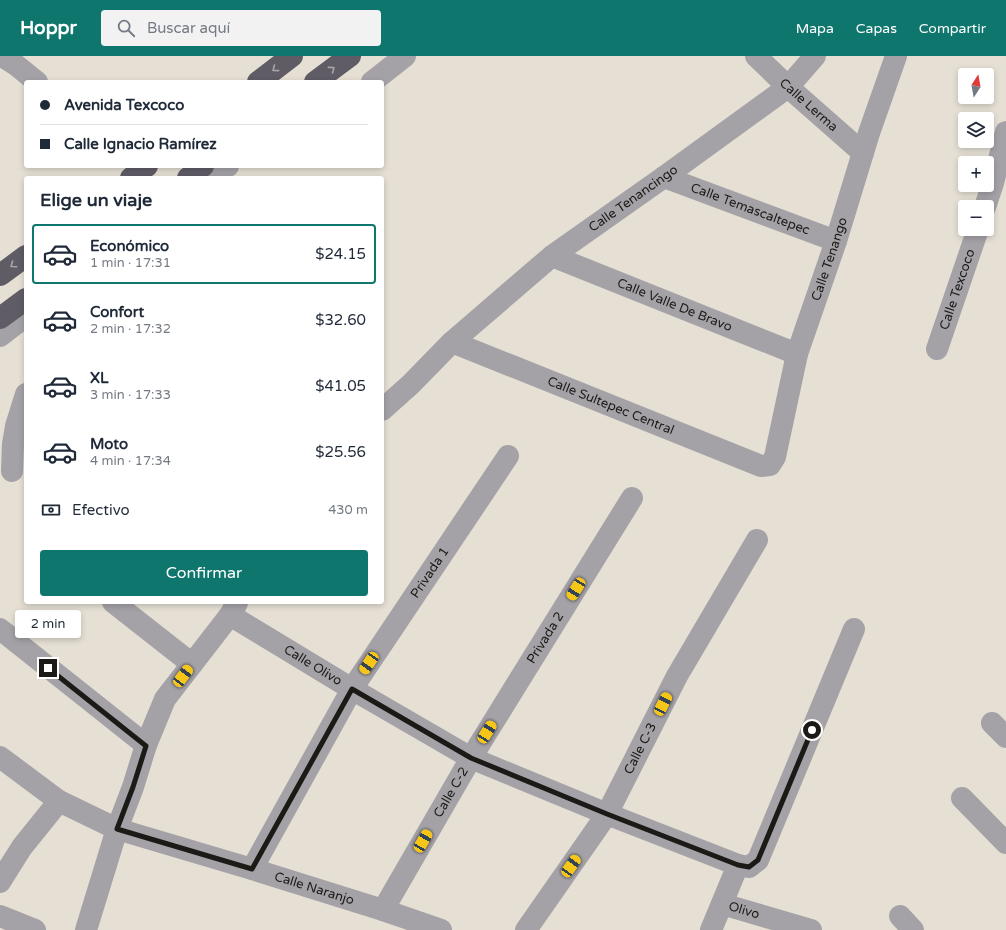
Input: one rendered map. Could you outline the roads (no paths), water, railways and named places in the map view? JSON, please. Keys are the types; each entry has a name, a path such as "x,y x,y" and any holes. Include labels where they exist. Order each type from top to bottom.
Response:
{"highway":[{"path":"261,80 292,56"},
{"path":"318,80 350,56"},
{"path":"134,176 144,168"},
{"path":"190,176 200,168"},
{"path":"0,275 24,257"},
{"path":"0,318 24,300"}],"street":[{"path":"2,56 35,80"},
{"path":"375,80 405,56"},
{"name":"Calle Lerma","path":"756,56 788,87 863,153"},
{"name":"Calle Tenancingo","path":"384,408 411,384 452,342 552,256 788,87 815,56"},
{"name":"Calle Tenango","path":"770,465 775,457 797,354 836,241 863,153 896,56"},
{"path":"987,200 1006,132"},
{"path":"210,176 224,168"},
{"name":"Calle Temascaltepec","path":"664,177 836,241"},
{"name":"Calle Texcoco","path":"936,349 976,236"},
{"name":"Calle Valle De Bravo","path":"552,256 797,354"},
{"path":"0,336 24,318"},
{"name":"Calle Sultepec Central","path":"452,342 761,466 770,465"},
{"path":"13,471 12,444 24,401"},
{"name":"Privada 1","path":"252,869 352,689 508,456"},
{"name":"Privada 2","path":"471,758 632,498"},
{"name":"Calle C-3","path":"526,930 607,814 677,676 757,540"},
{"path":"116,604 192,664"},
{"path":"86,930 117,829 133,787 146,746 165,699 234,608"},
{"name":"Calle Olivo","path":"234,608 352,689 471,758 607,814 744,866"},
{"path":"0,629 146,746"},
{"path":"712,930 722,904 744,866 758,860 854,629"},
{"name":"Calle Naranjo","path":"0,757 59,801 117,829 252,869 383,910 441,930"},
{"name":"Calle C-2","path":"383,910 471,758"},
{"path":"962,798 1006,843"},
{"path":"2,875 22,847 59,801"},
{"name":"Olivo","path":"722,904 811,930"},
{"path":"0,916 35,930"}]}
